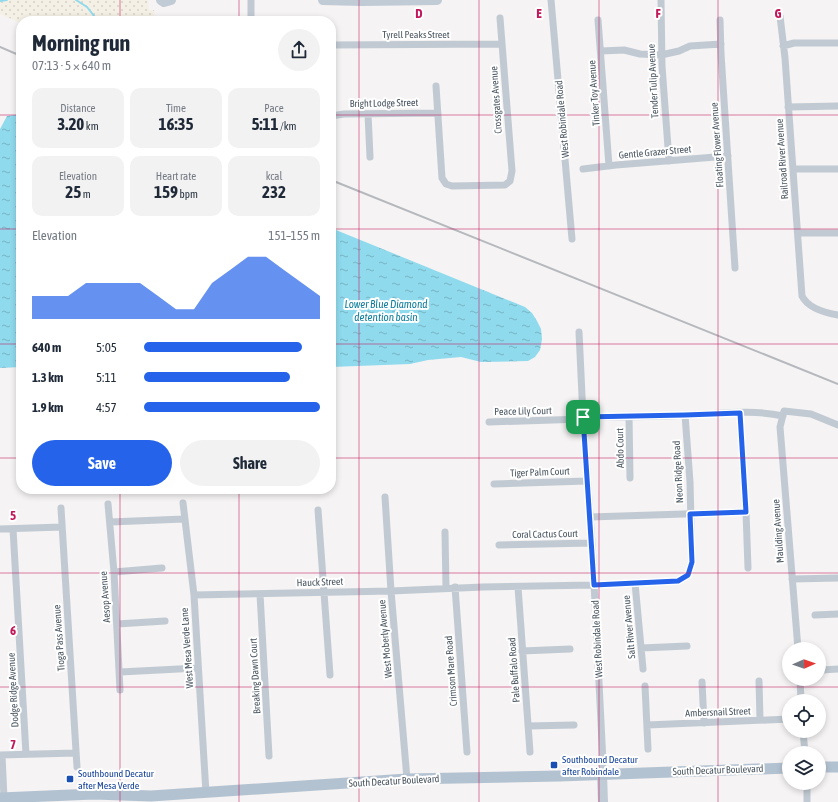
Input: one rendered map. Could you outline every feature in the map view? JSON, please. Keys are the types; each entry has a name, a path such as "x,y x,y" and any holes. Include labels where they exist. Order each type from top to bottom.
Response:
{"main road":[{"path":"826,767 838,767"},
{"name":"South Decatur Boulevard","path":"2,798 94,798 151,796 407,779 782,768"}],"street":[{"path":"161,0 164,2 171,0"},
{"path":"251,0 252,16"},
{"path":"323,0 437,0"},
{"name":"West Robindale Road","path":"551,0 572,239"},
{"name":"Tender Tulip Avenue","path":"661,0 661,55 669,161"},
{"name":"Railroad River Avenue","path":"780,16 802,296 805,301 814,307 838,315"},
{"name":"Crossgates Avenue","path":"438,113 442,178 446,184 452,186 504,185 510,181 512,171 500,18"},
{"name":"Tinker Toy Avenue","path":"598,20 609,166"},
{"name":"Floating Flower Avenue","path":"720,20 735,268"},
{"path":"783,46 794,43 838,43"},
{"name":"Tyrell Peaks Street","path":"336,44 502,44"},
{"path":"601,51 624,50 640,54 661,55 679,51 690,46 721,44"},
{"path":"436,86 438,113"},
{"path":"788,106 838,106"},
{"name":"Bright Lodge Street","path":"336,116 438,113"},
{"path":"368,114 370,156"},
{"name":"Gentle Grazer Street","path":"583,169 728,156"},
{"path":"793,169 838,169"},
{"path":"798,233 838,232"},
{"name":"West Robindale Road","path":"579,332 583,418 592,543 603,762 603,802"},
{"path":"740,413 748,568"},
{"name":"Peace Lily Court","path":"489,422 629,416 783,413 811,414 838,425"},
{"name":"Maulding Avenue","path":"783,413 780,427 797,642"},
{"name":"Neon Ridge Road","path":"685,415 690,482 692,562 688,575"},
{"name":"Abdo Court","path":"629,416 630,478"},
{"name":"Tiger Palm Court","path":"494,484 587,481"},
{"name":"West Moberly Avenue","path":"385,497 391,591 407,779"},
{"name":"West Mesa Verde Lane","path":"183,503 194,595 206,793"},
{"name":"Aesop Avenue","path":"108,504 114,572 120,690"},
{"name":"Tioga Pass Avenue","path":"61,508 78,767"},
{"path":"318,510 330,675"},
{"path":"590,517 746,512"},
{"path":"110,522 184,519"},
{"path":"0,529 62,527"},
{"name":"Dodge Ridge Avenue","path":"13,529 26,754"},
{"path":"444,532 446,588"},
{"name":"Coral Cactus Court","path":"499,545 592,543"},
{"path":"114,572 162,568"},
{"name":"Hauck Street","path":"194,595 594,585 678,581 688,575"},
{"path":"792,579 838,578"},
{"name":"Salt River Avenue","path":"635,582 643,669"},
{"name":"Pale Buffalo Road","path":"518,587 530,752"},
{"name":"Crimson Mare Road","path":"455,588 467,752"},
{"name":"Breaking Dawn Court","path":"260,594 269,756"},
{"path":"815,615 838,614"},
{"path":"117,624 165,622"},
{"path":"641,648 687,646"},
{"path":"522,651 570,649"},
{"path":"120,672 198,668"},
{"path":"826,670 838,669"},
{"path":"759,681 760,720"},
{"path":"702,682 704,723"},
{"path":"645,686 648,749"},
{"name":"Ambersnail Street","path":"647,725 782,719"},
{"path":"528,726 574,725"},
{"path":"2,798 1,755 76,753"},
{"path":"806,790 807,802"}],"sand":[{"path":"0,0 148,0 149,10 154,10 155,16 16,16 16,21 0,14"}],"water":[{"path":"16,115 16,367 0,368 0,129 7,116"},
{"name":"Lower Blue Diamond detention basin","path":"336,230 525,307 532,313 541,329 542,339 540,350 535,357 528,361 481,362 461,357 428,360 410,364 336,367"}],"waterway":[{"path":"0,1 7,0"},
{"path":"76,0 87,7 94,16"}],"railway":[{"path":"0,47 16,54"},
{"path":"336,182 838,384"}],"place":[{"name":"Southbound Decatur after Robindale","path":"554,765"},
{"name":"Southbound Decatur after Mesa Verde","path":"70,779"}],"route":[{"path":"740,413 746,512 690,514 692,562 688,575 678,581 594,585 583,417 740,413"}]}
